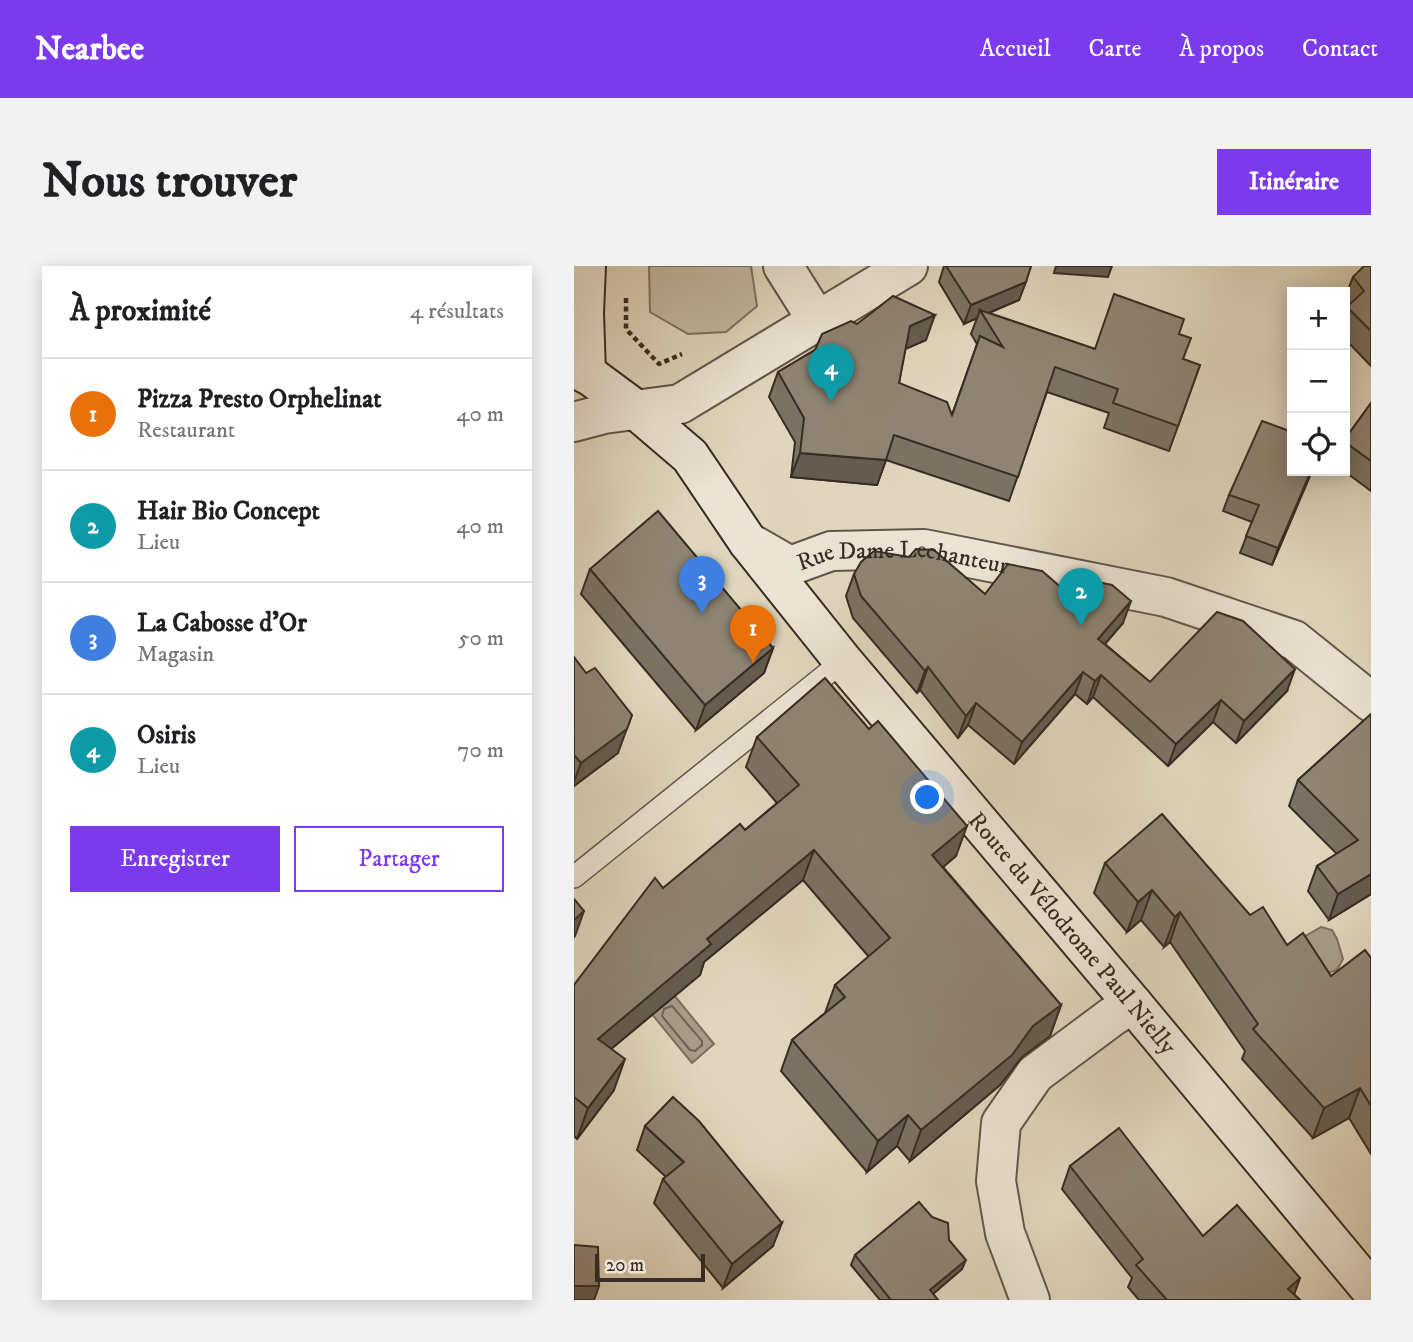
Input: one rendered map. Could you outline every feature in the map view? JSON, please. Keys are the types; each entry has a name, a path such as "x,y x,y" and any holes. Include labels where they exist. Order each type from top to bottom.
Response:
{"street":[{"path":"580,369 586,266"},
{"path":"783,266 817,320"},
{"path":"574,422 635,409 680,404 908,266"},
{"name":"Route du Vélodrome Paul Nielly","path":"580,369 635,409 690,456 748,542 843,661 1133,1003 1371,1290"},
{"name":"Rue Dame Lechanteur","path":"748,542 790,566 831,551 923,549 1166,597 1294,640 1371,702"},
{"path":"1030,1300 1005,1233 996,1181 1001,1123 1035,1074 1133,1003"}],"lane":[{"path":"574,877 843,661"}],"path":[{"path":"626,291 626,329 660,364 682,354"}],"shaded area":[{"path":"649,266 751,266 757,306 726,332 688,334 650,312"}],"water":[{"path":"1321,927 1332,930 1343,959 1337,970 1322,975 1302,938"},
{"path":"674,995 714,1044 692,1063 651,1013"}],"building":[{"path":"946,266 1031,266 1026,282 971,305"},
{"path":"1364,266 1371,266 1371,331 1350,310 1350,304 1364,291 1353,277"},
{"path":"1114,294 1184,319 1179,334 1191,338 1183,359 1200,365 1178,426 1113,403 1118,389 1055,367 1018,477 894,435 886,460 800,453 804,418 778,372 815,350 822,334 851,321 857,324 893,296 935,315 910,326 899,383 947,402 952,415 980,336 1003,347 980,310 1095,349"},
{"path":"1371,403 1371,461 1350,446 1350,432"},
{"path":"1262,421 1287,430 1287,476 1309,476 1278,548 1246,536 1259,505 1229,495"},
{"path":"658,511 773,648 705,705 590,569"},
{"path":"916,549 934,550 985,594 1008,564 1042,571 1063,589 1074,577 1112,585 1131,601 1098,639 1150,682 1217,612 1243,621 1295,669 1244,721 1221,700 1176,744 1101,675 1095,681 1083,672 1022,742 976,703 966,716 928,667 925,671 861,596 854,574 861,562 874,551 909,557"},
{"path":"574,657 586,673 595,668 632,715 627,729 581,763 574,755"},
{"path":"825,678 869,729 878,721 967,826 932,855 1061,1005 1033,1026 1012,1055 921,1130 908,1115 878,1141 792,1040 845,997 835,985 890,938 814,850 707,939 711,944 598,1039 625,1059 588,1108 574,1097 574,985 655,878 663,888 740,824 745,830 799,785 757,737"},
{"path":"1371,714 1371,874 1338,894 1317,866 1358,840 1298,780"},
{"path":"1162,814 1250,915 1263,907 1287,945 1303,933 1331,976 1365,950 1371,958 1371,1106 1360,1088 1324,1108 1253,1029 1258,1024 1180,912 1175,917 1152,890 1138,902 1105,863"},
{"path":"574,899 584,911 574,920"},
{"path":"673,1097 699,1121 782,1223 732,1264 663,1179 684,1162 645,1126"},
{"path":"1119,1128 1203,1236 1237,1205 1300,1278 1288,1289 1300,1300 1167,1300 1136,1265 1143,1259 1070,1166"},
{"path":"919,1202 932,1217 948,1223 949,1240 966,1260 930,1290 938,1300 891,1300 855,1255"},
{"path":"574,1245 598,1247 599,1286 574,1286"}],"place":[{"name":"Osiris","path":"831,402"},
{"name":"La Cabosse d'Or","path":"702,614"},
{"name":"Hair Bio Concept","path":"1081,626"},
{"name":"Pizza Presto Orphelinat","path":"753,663"}]}
